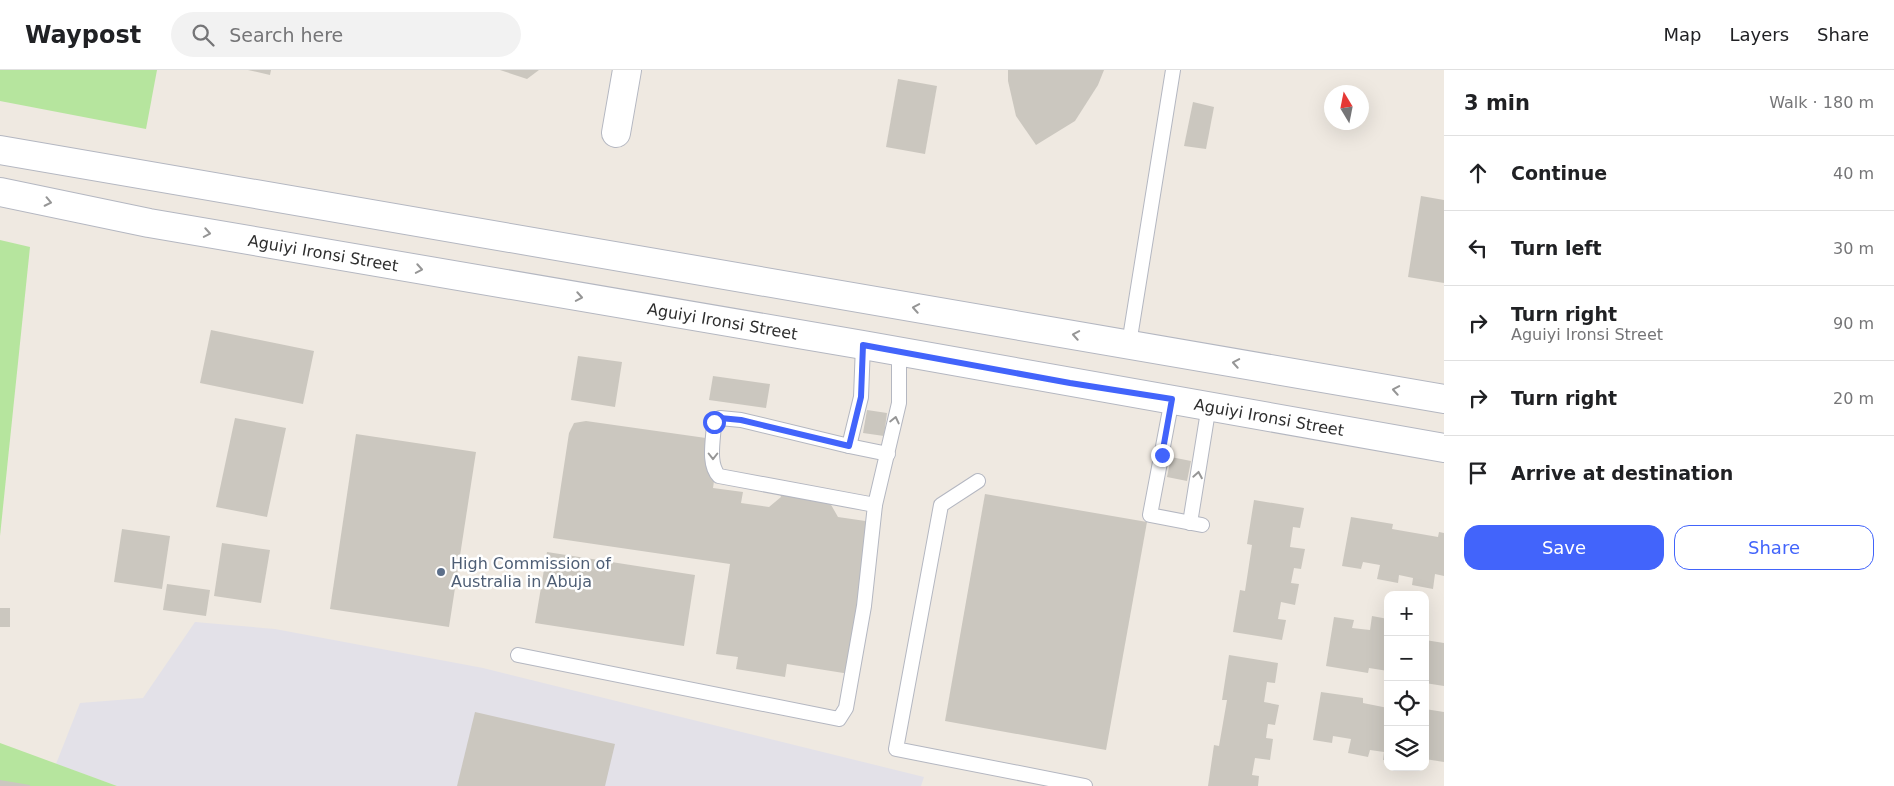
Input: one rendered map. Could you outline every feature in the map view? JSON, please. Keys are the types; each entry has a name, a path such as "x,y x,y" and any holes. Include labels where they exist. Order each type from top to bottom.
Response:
{"main road":[{"path":"616,133 627,70"},
{"path":"0,150 1444,399"},
{"name":"Aguiyi Ironsi Street","path":"0,192 149,223 863,345 1070,383 1209,405 1444,448"}],"lane":[{"path":"1129,344 1173,70"},
{"path":"849,446 861,397 863,345"},
{"path":"518,656 839,718 846,708 864,606 875,505 899,403 899,352"},
{"path":"1172,399 1150,515 1196,524 1209,405"},
{"path":"875,505 719,476 714,470 714,422 720,418 741,420 888,454"},
{"path":"978,481 940,505 896,749 1085,786"}],"shaded area":[{"path":"195,622 275,629 483,668 924,777 921,786 117,786 56,764 80,703 143,698"}],"green space":[{"path":"0,70 157,70 146,129 0,101"},
{"path":"0,240 30,247 0,536"},
{"path":"0,743 117,786 0,786"}],"building":[{"path":"248,70 271,70 270,75"},
{"path":"500,70 539,70 527,79"},
{"path":"1008,70 1104,70 1098,85 1075,121 1036,145 1016,116 1008,81"},
{"path":"898,79 937,86 925,154 886,147"},
{"path":"1193,102 1214,107 1206,149 1184,146"},
{"path":"1421,196 1444,200 1444,283 1408,277"},
{"path":"211,330 314,351 303,404 200,383"},
{"path":"578,356 622,362 615,407 571,400"},
{"path":"713,376 770,384 766,408 709,400"},
{"path":"867,410 887,413 884,436 863,433"},
{"path":"235,418 286,428 267,517 216,507"},
{"path":"586,421 720,440 713,488 743,492 741,503 769,507 781,497 779,489 799,485 817,487 834,496 830,503 838,517 879,523 856,675 787,664 785,677 736,669 738,657 716,654 730,564 553,538 569,433 574,423"},
{"path":"356,434 476,452 449,627 330,609"},
{"path":"1171,457 1191,461 1187,481 1167,477"},
{"path":"985,494 1147,522 1106,750 945,721"},
{"path":"1254,500 1304,508 1300,528 1293,527 1290,547 1305,549 1301,569 1294,568 1291,583 1299,584 1295,605 1281,602 1278,619 1286,620 1282,640 1233,632 1240,590 1245,591 1252,545 1247,544"},
{"path":"1351,517 1393,524 1392,529 1438,537 1439,532 1444,533 1444,576 1435,574 1433,589 1412,585 1413,578 1399,575 1398,583 1377,579 1380,565 1363,562 1361,569 1342,566"},
{"path":"122,529 170,536 162,589 114,582"},
{"path":"222,543 270,550 261,603 214,596"},
{"path":"547,552 695,575 684,646 535,623"},
{"path":"167,584 210,590 206,616 163,610"},
{"path":"0,608 10,608 10,627 0,627"},
{"path":"1372,616 1384,618 1384,670 1369,668 1368,673 1326,666 1334,617 1354,620 1352,628 1370,630"},
{"path":"1429,641 1444,643 1444,686 1429,684"},
{"path":"1229,655 1278,663 1275,683 1267,682 1264,702 1279,705 1275,725 1268,724 1266,738 1273,739 1270,760 1255,758 1252,775 1259,776 1258,786 1208,786 1214,745 1219,746 1227,700 1222,700"},
{"path":"1321,692 1363,698 1363,703 1384,707 1384,752 1370,750 1368,757 1348,753 1351,739 1333,736 1332,743 1313,740"},
{"path":"1429,710 1444,712 1444,762 1429,760"},
{"path":"475,712 615,744 605,786 457,786"},
{"path":"0,780 30,785 30,786 0,786"}],"place":[{"name":"High Commission of Australia in Abuja","path":"441,572"}],"route":[{"path":"714,422 720,418 741,420 849,446 861,397 863,345 1070,383 1172,399 1162,455"}]}
